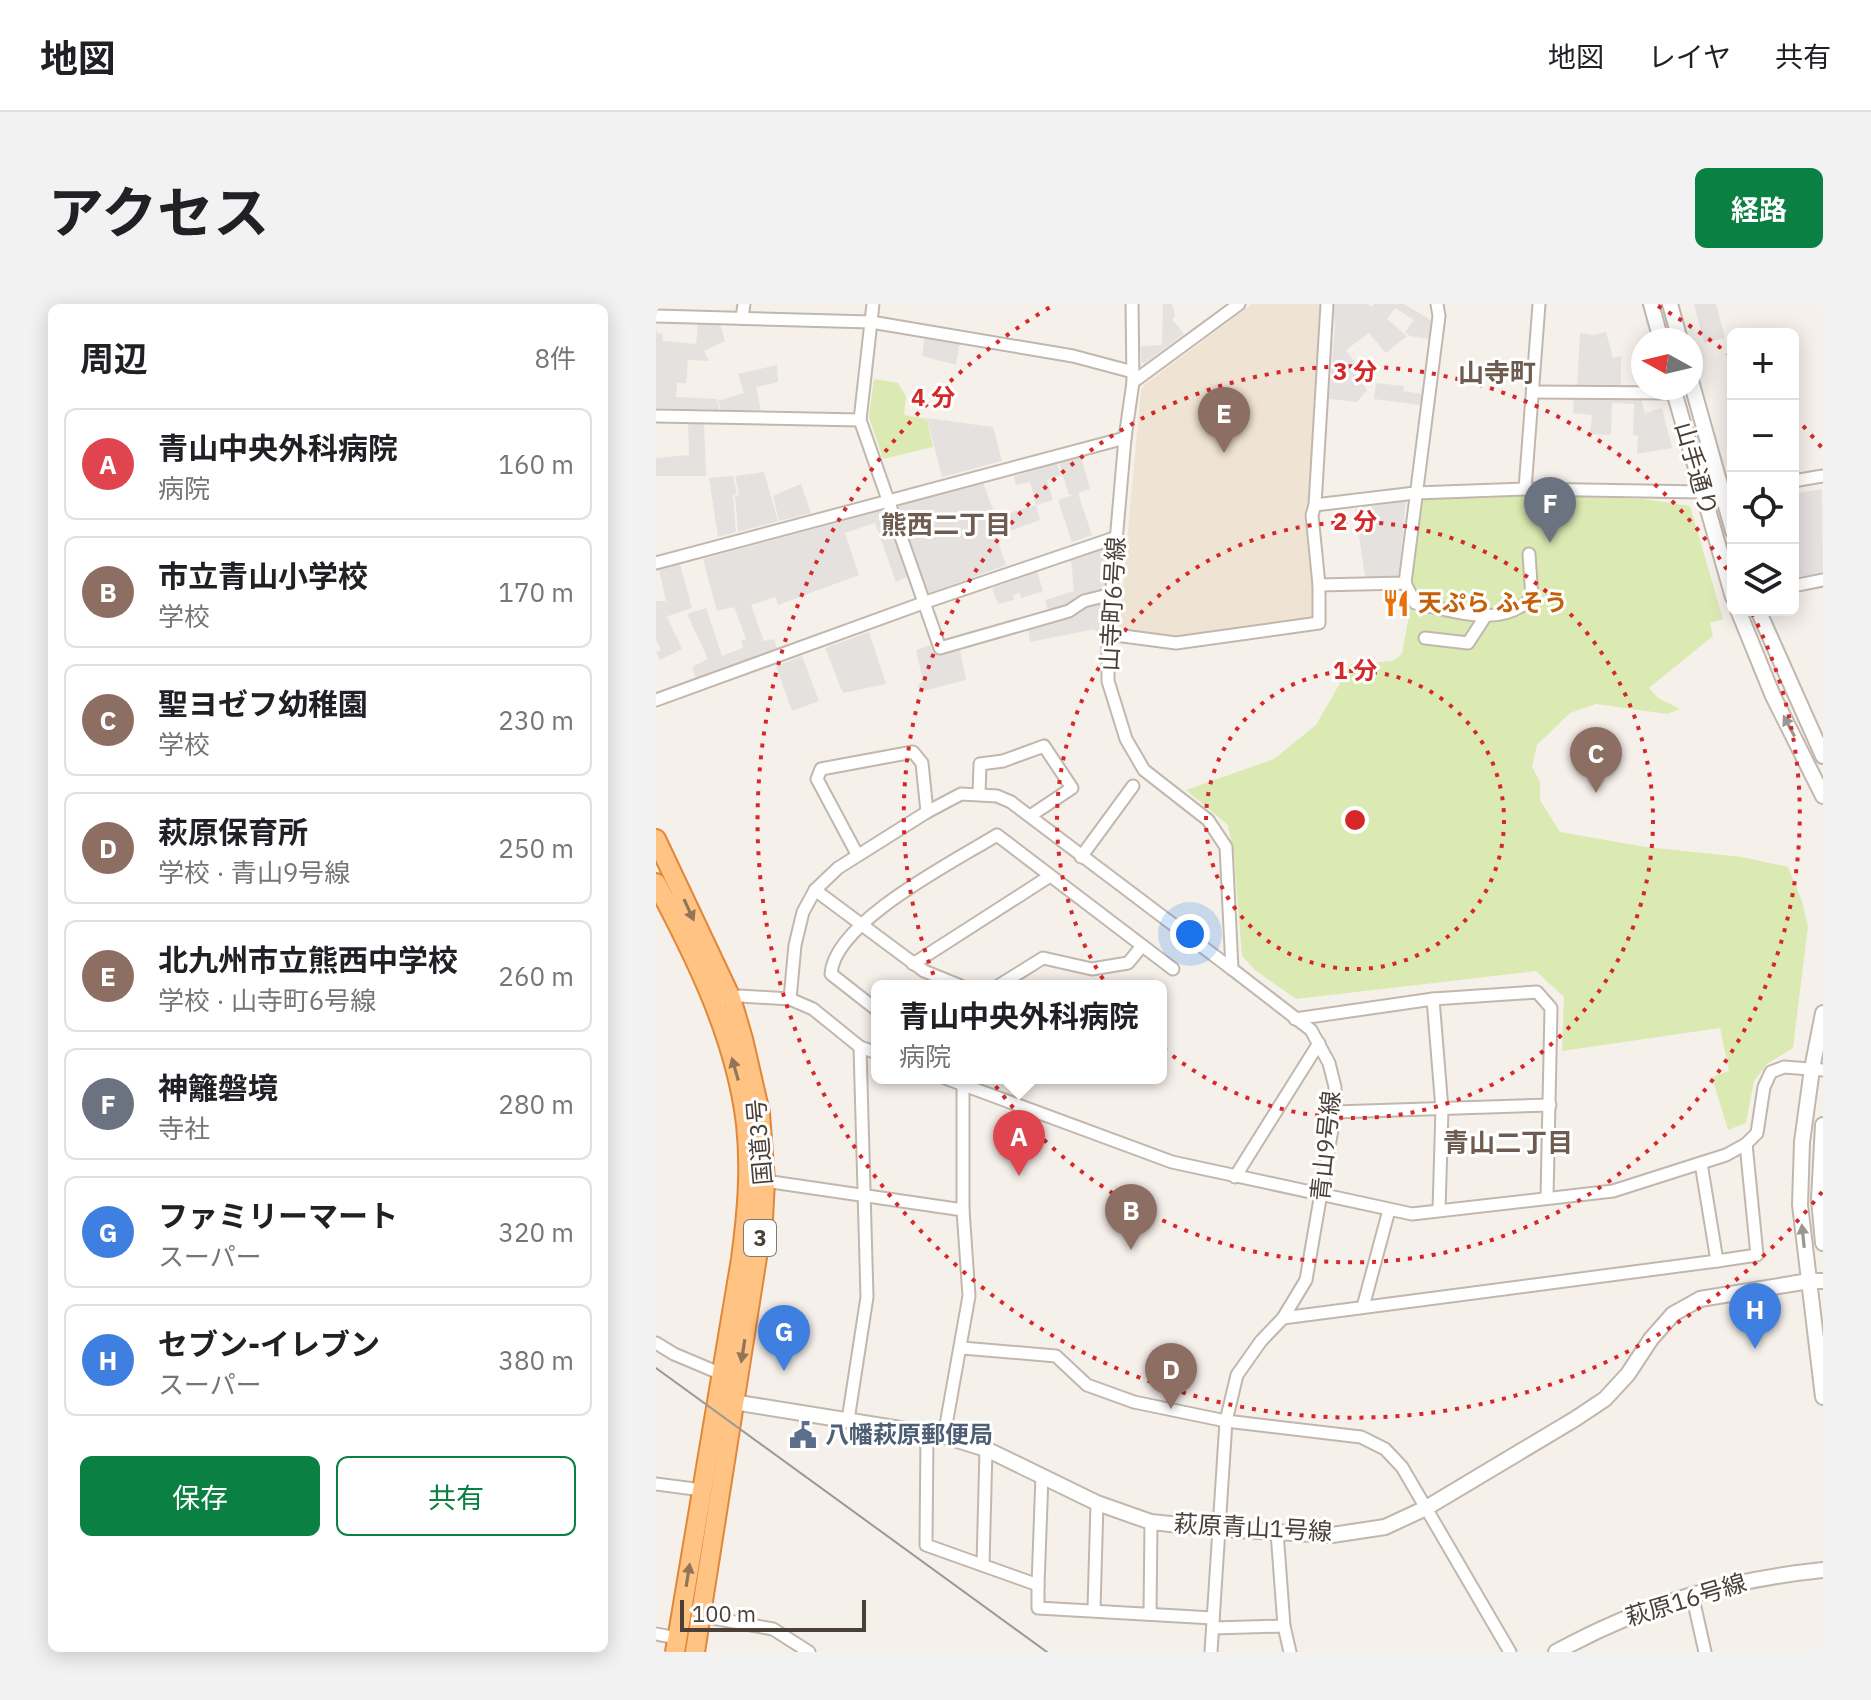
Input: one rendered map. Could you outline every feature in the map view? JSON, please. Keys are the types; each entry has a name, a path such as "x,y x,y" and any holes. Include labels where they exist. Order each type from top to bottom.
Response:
{"highway":[{"name":"国道3号","path":"656,839 754,1079 765,1181 763,1219 726,1401 695,1652"},
{"name":"国道3号","path":"656,883 662,910 722,1001 746,1124 749,1166 747,1212 730,1378"},
{"name":"国道3号","path":"676,1645 702,1490 726,1401"}],"street":[{"path":"742,318 744,304"},
{"path":"873,304 860,420 940,648 1069,611 1084,601 1112,594"},
{"name":"山寺町6号線","path":"1132,304 1133,377 1108,634 1108,681 1126,739 1144,770 1208,820 1226,847 1232,969"},
{"path":"656,316 871,322 1073,356 1133,377 1239,304"},
{"path":"1108,634 1176,643 1319,623 1319,585 1312,515 1327,304"},
{"path":"1437,304 1439,316 1405,583 1415,603 1485,617 1519,610 1532,598 1529,554"},
{"path":"1525,489 1539,304"},
{"path":"1651,304 1658,328"},
{"path":"1670,304 1677,328"},
{"path":"1533,392 1631,391"},
{"name":"山手通り","path":"1677,400 1727,576"},
{"name":"山手通り","path":"1697,400 1727,491"},
{"path":"656,416 860,420"},
{"path":"656,563 1125,438"},
{"path":"1799,480 1823,476"},
{"path":"1315,505 1415,493 1525,489 1727,491"},
{"path":"656,700 923,603 1117,537"},
{"path":"1799,585 1823,580"},
{"path":"1319,585 1405,583"},
{"path":"1740,616 1773,696 1823,796"},
{"path":"1761,616 1823,756"},
{"path":"1425,638 1468,643 1485,617"},
{"path":"790,999 795,945 803,912 815,890 857,854 961,794 979,794 980,764 1003,761 1044,746 1072,788 1030,816"},
{"path":"857,854 817,779 821,769 913,752 922,763 927,812"},
{"path":"1081,857 1133,786"},
{"name":"青山9号線","path":"979,794 997,796 1011,802 1232,969 1311,1030 1329,1063 1335,1087 1335,1112 1306,1280 1283,1318 1261,1341 1237,1375 1226,1421 1211,1652"},
{"path":"871,1005 831,974 832,962 875,911 997,835 1173,969"},
{"path":"913,964 1050,876"},
{"path":"815,890 913,964 946,980"},
{"path":"1008,980 1043,958 1092,969 1128,963 1142,946"},
{"path":"1295,1019 1433,999 1537,992 1551,1008 1547,1197"},
{"path":"722,1001 740,996 790,999 813,1009 860,1047 871,1051"},
{"path":"1433,999 1442,1109 1439,1210"},
{"path":"1823,1013 1817,1069 1802,1142 1800,1193 1802,1239 1816,1281 1823,1397"},
{"path":"1235,1177 1319,1043"},
{"path":"848,1420 867,1297 860,1047"},
{"path":"970,1084 1172,1162 1412,1214 1613,1191 1701,1163 1746,1144 1757,1133 1764,1087 1771,1072 1784,1067 1817,1069"},
{"path":"944,1436 969,1296 963,1210 962,1084"},
{"path":"1335,1112 1550,1105"},
{"path":"1823,1125 1819,1199 1823,1243"},
{"path":"1283,1318 1757,1255 1746,1144"},
{"path":"1701,1163 1717,1261"},
{"path":"765,1181 963,1210"},
{"path":"1363,1307 1389,1210"},
{"name":"萩原青山1号線","path":"726,1401 944,1436 986,1449 1097,1503 1151,1522 1332,1535 1385,1527 1426,1508 1605,1399 1673,1314 1700,1299 1816,1281"},
{"path":"656,1343 730,1378"},
{"path":"962,1348 1056,1356 1087,1385 1134,1402 1226,1421 1361,1437 1385,1449 1402,1467 1510,1652"},
{"path":"927,1434 926,1545 1038,1585"},
{"path":"983,1565 986,1449"},
{"path":"1042,1476 1038,1608 1094,1609 1213,1623 1284,1626"},
{"path":"656,1484 702,1490"},
{"path":"1094,1609 1097,1503"},
{"path":"1150,1614 1151,1522"},
{"path":"1277,1532 1284,1626 1290,1652"},
{"name":"萩原16号線","path":"1556,1652 1583,1645 1637,1612 1692,1594 1769,1576 1823,1570"},
{"path":"1692,1594 1705,1652"},
{"path":"701,1616 773,1629 809,1652"},
{"path":"656,1634 676,1645"}],"shaded area":[{"path":"1163,304 1172,304 1175,316 1172,319 1184,334 1144,364 1141,361 1141,346 1162,345"},
{"path":"1252,304 1320,304 1310,493 1304,515 1315,613 1312,620 1175,640 1122,633 1119,628 1141,390"},
{"path":"1333,304 1368,304 1372,307 1374,304 1404,304 1432,321 1429,339 1410,336 1405,332 1414,320 1395,308 1387,319 1407,336 1386,353 1369,333 1346,350 1361,371 1356,375 1367,390 1357,402 1329,399 1335,325"},
{"path":"1694,304 1716,304 1725,338 1704,343 1703,328 1700,328"},
{"path":"698,324 720,324 725,341 704,351 709,361 688,360 686,383 677,383 676,397 717,399 719,410 677,409 676,406 675,409 656,408 656,326 657,333 663,334 664,341 696,344"},
{"path":"1606,332 1613,358 1621,356 1621,387 1577,388 1580,333 1594,335"},
{"path":"925,335 960,341 956,365 922,356"},
{"path":"777,365 778,382 756,387 761,410 721,410 718,401 744,393 738,374"},
{"path":"1376,383 1404,386 1403,391 1422,394 1420,405 1374,399"},
{"path":"1574,397 1642,400 1645,413 1662,408 1672,448 1637,454 1638,436 1633,435 1634,404 1612,403 1611,435 1590,434 1592,415 1573,413"},
{"path":"927,418 993,427 1002,461 942,477"},
{"path":"688,422 704,422 706,476 656,476 656,458 689,455"},
{"path":"1081,457 1090,489 1078,493 1092,535 1072,542 1058,500 1073,495 1069,495 1059,463"},
{"path":"1057,463 1061,475 1047,480 1053,500 1036,505 1030,482 1016,485 1014,476"},
{"path":"764,472 778,521 738,532 735,496 739,495 735,476"},
{"path":"733,476 737,494 733,495 736,532 718,537 709,478"},
{"path":"983,483 996,517 1036,505 1040,520 996,536 1006,565 930,593 924,590 897,510 900,505"},
{"path":"801,484 811,513 779,521 773,496"},
{"path":"1822,489 1823,573 1799,578 1799,544 1799,493"},
{"path":"1406,501 1399,576 1365,577 1355,509"},
{"path":"880,511 885,513 907,577 896,582 875,523 845,533 859,575 778,605 775,597 751,605 764,641 774,639 777,648 696,678 692,667 708,659 687,614 706,608 722,656 743,648 741,641 746,639 734,607 717,611 703,559"},
{"path":"1106,546 1110,550 1106,586 1066,606 1048,611 1045,600 1074,591 1071,559"},
{"path":"680,564 692,608 660,619 667,617 682,649 660,660 656,652 661,650 656,640 656,601 666,601 659,570"},
{"path":"1037,571 1043,591 1021,598 1020,593 1013,595 1014,600 998,604 992,588"},
{"path":"1101,603 1105,607 1100,647 1095,629 1030,642 1028,630 1074,617 1083,609"},
{"path":"869,632 886,684 843,693 825,648"},
{"path":"930,645 939,656 960,650 966,680 919,692 918,686 923,681 916,650"},
{"path":"802,656 819,701 792,711 776,666"}],"green space":[{"path":"874,379 898,383 906,396 904,415 927,419 933,447 883,459 869,417"},
{"path":"1523,495 1643,499 1690,506 1723,619 1710,623 1713,636 1649,688 1658,698 1680,709 1667,714 1596,704 1570,713 1537,745 1532,767 1540,782 1540,800 1560,832 1646,847 1742,857 1788,867 1802,901 1808,927 1793,1048 1767,1064 1754,1081 1746,1123 1728,1130 1712,1077 1729,1071 1720,1028 1562,1051 1564,997 1536,971 1296,999 1256,971 1242,956 1234,858 1228,825 1186,790 1274,759 1316,725 1351,664 1393,661 1402,654 1409,615 1420,499"}],"tram line":[{"path":"656,1368 1047,1652"}],"place":[{"name":"北九州市立熊西中学校","path":"1224,453"},
{"name":"神籬磐境","path":"1550,543"},
{"name":"天ぷら ふそう","path":"1396,603"},
{"name":"聖ヨゼフ幼稚園","path":"1596,793"},
{"name":"青山中央外科病院","path":"1019,1176"},
{"name":"市立青山小学校","path":"1131,1250"},
{"name":"セブン-イレブン","path":"1755,1349"},
{"name":"ファミリーマート","path":"784,1371"},
{"name":"萩原保育所","path":"1171,1409"},
{"name":"八幡萩原郵便局","path":"803,1435"}],"district":[{"name":"山寺町","path":"1497,373"},
{"name":"熊西二丁目","path":"946,525"},
{"name":"青山二丁目","path":"1508,1143"}]}
